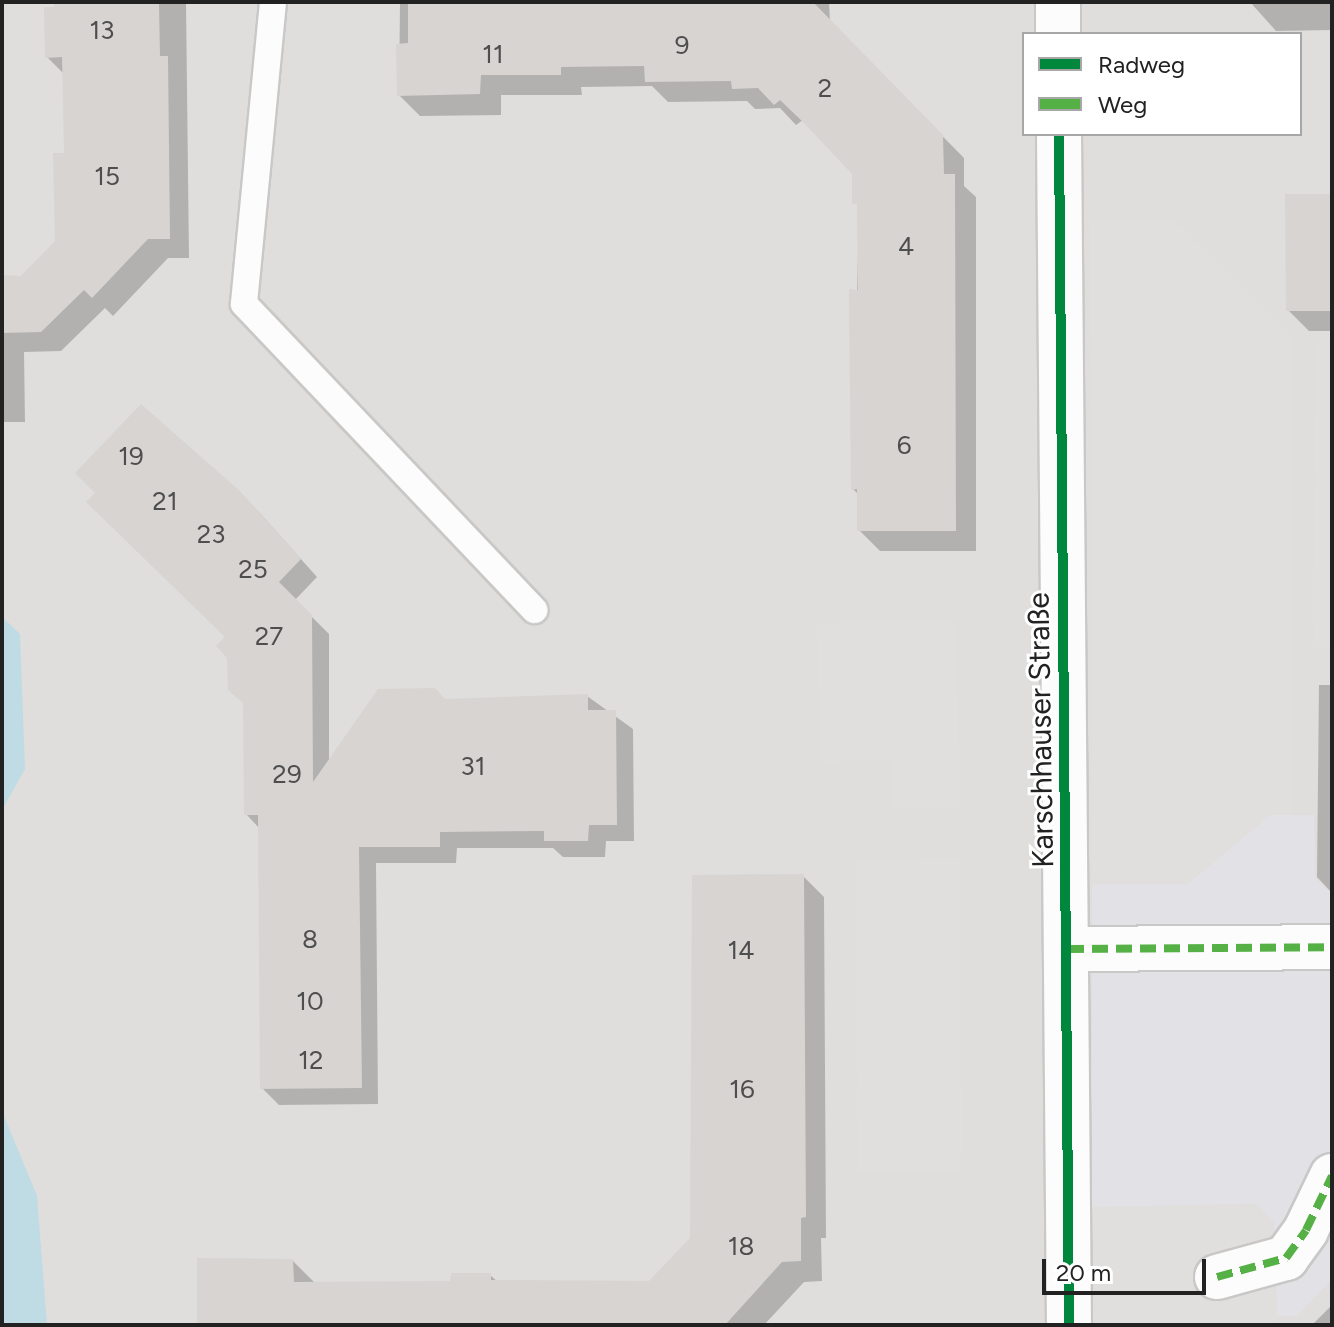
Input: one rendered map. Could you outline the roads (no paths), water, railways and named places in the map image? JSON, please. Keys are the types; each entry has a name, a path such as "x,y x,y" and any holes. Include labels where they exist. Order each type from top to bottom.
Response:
{"street":[{"path":"1058,2 1058,32"},
{"name":"Karschhauser Straße","path":"1059,136 1069,1325"},
{"path":"1068,949 1332,947"},
{"path":"1217,1277 1286,1258 1306,1230 1332,1176"}],"lane":[{"path":"273,2 244,304 534,610"}],"water":[{"path":"2,617 20,634 25,769 2,810"},
{"path":"2,1111 37,1196 47,1325 2,1325"}]}
